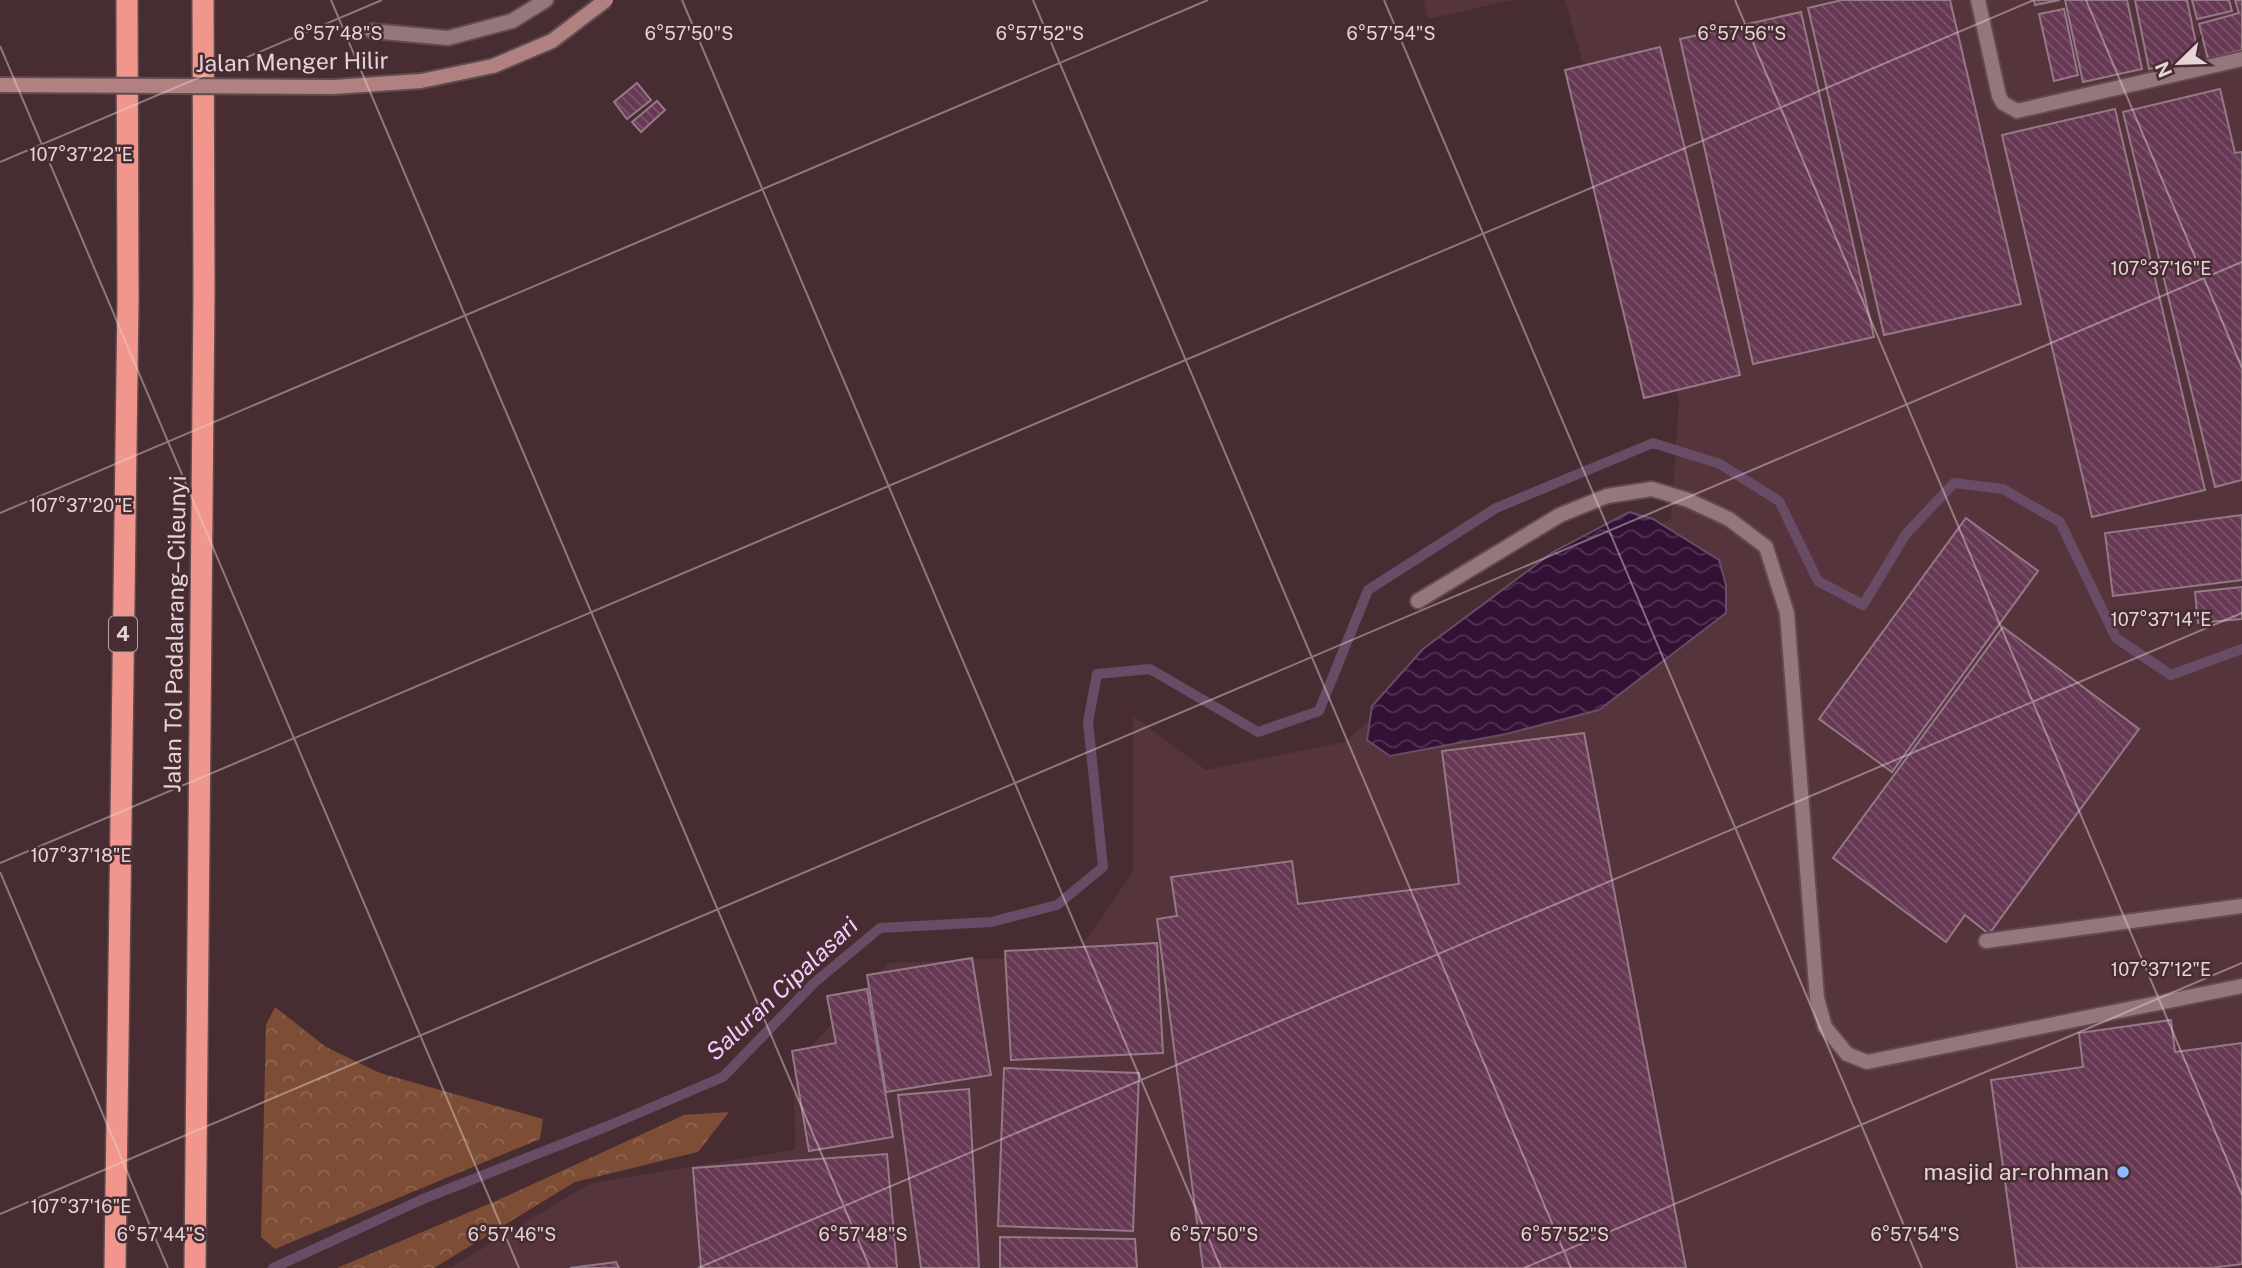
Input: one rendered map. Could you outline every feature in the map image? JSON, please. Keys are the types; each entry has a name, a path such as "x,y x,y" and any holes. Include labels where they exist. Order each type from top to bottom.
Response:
{"highway":[{"name":"4","path":"115,1268 128,300 127,0"},
{"name":"Jalan Tol Padalarang–Cileunyi","path":"195,1268 204,0"}],"street":[{"name":"Jalan Menger Hilir","path":"0,85 334,87 421,81 493,66 552,41 606,0"}],"lane":[{"path":"372,31 448,37 512,21 546,0"},
{"path":"1978,0 1999,96 2003,103 2017,111 2242,59"},
{"path":"1418,601 1560,515 1607,496 1652,489 1728,519 1766,547 1787,613 1817,998 1825,1027 1847,1054 1867,1062 2242,986"},
{"path":"1986,941 2242,906"}],"shaded area":[{"path":"1424,0 1513,0 1428,19"},
{"path":"1565,0 2242,0 2242,1268 450,1268 591,1183 795,1150 794,1065 888,963 1076,955 1133,872 1133,716 1206,770 1345,742 1490,614 1671,519 1679,400"}],"green space":[{"path":"275,1007 326,1047 380,1073 543,1119 540,1139 275,1249 261,1237 266,1025"},
{"path":"729,1112 698,1152 575,1182 434,1268 337,1268 498,1200 684,1115"}],"water":[{"path":"1629,512 1653,519 1719,560 1726,585 1726,613 1599,710 1506,734 1390,756 1367,740 1372,706 1423,649 1553,552"}],"building":[{"path":"1842,0 1950,0 2021,304 1884,335 1808,8"},
{"path":"2034,0 2060,0 2035,5"},
{"path":"2065,0 2127,0 2142,69 2083,82"},
{"path":"2135,0 2187,0 2199,58 2149,69"},
{"path":"2192,0 2229,0 2232,11 2197,19"},
{"path":"2235,0 2242,0 2242,50 2208,59 2199,24 2239,13"},
{"path":"2064,9 2078,75 2054,81 2039,14"},
{"path":"1801,12 1874,337 1753,364 1680,39"},
{"path":"1660,47 1740,375 1644,398 1565,70"},
{"path":"637,83 651,100 627,119 614,102"},
{"path":"2220,89 2235,153 2242,152 2242,480 2215,487 2123,112"},
{"path":"657,101 665,110 641,132 632,122"},
{"path":"2115,109 2205,490 2092,517 2002,135"},
{"path":"2242,515 2242,580 2113,596 2105,533"},
{"path":"1966,518 2038,571 1892,772 1819,719"},
{"path":"2242,587 2242,619 2198,623 2195,592"},
{"path":"2003,627 2139,729 1989,934 1965,915 1946,942 1833,858"},
{"path":"1584,733 1686,1268 1203,1268 1157,919 1177,916 1171,877 1292,861 1298,904 1459,884 1442,751"},
{"path":"1157,943 1163,1053 1011,1060 1005,951"},
{"path":"972,958 991,1075 886,1092 867,975"},
{"path":"867,989 893,1137 809,1151 792,1051 836,1043 827,996"},
{"name":"masjid ar-rohman","path":"2171,1020 2175,1052 2242,1043 2242,1264 2211,1268 2017,1268 1991,1080 2083,1067 2079,1033"},
{"path":"1004,1068 1139,1073 1133,1231 998,1226"},
{"path":"969,1089 979,1268 921,1268 898,1095"},
{"path":"887,1154 897,1268 701,1268 693,1168"},
{"path":"1000,1237 1135,1239 1137,1268 1000,1268"},
{"path":"616,1262 619,1268 570,1268"}],"waterway":[{"name":"Saluran Cipalasari","path":"273,1268 423,1199 723,1077 814,983 880,928 991,922 1057,905 1103,867 1088,722 1097,674 1150,669 1258,732 1319,711 1368,590 1496,508 1653,443 1720,464 1779,501 1818,581 1863,605 1906,534 1954,483 2003,489 2060,522 2116,638 2171,675 2242,649"}],"place":[{"name":"masjid ar-rohman","path":"2123,1172"}]}
